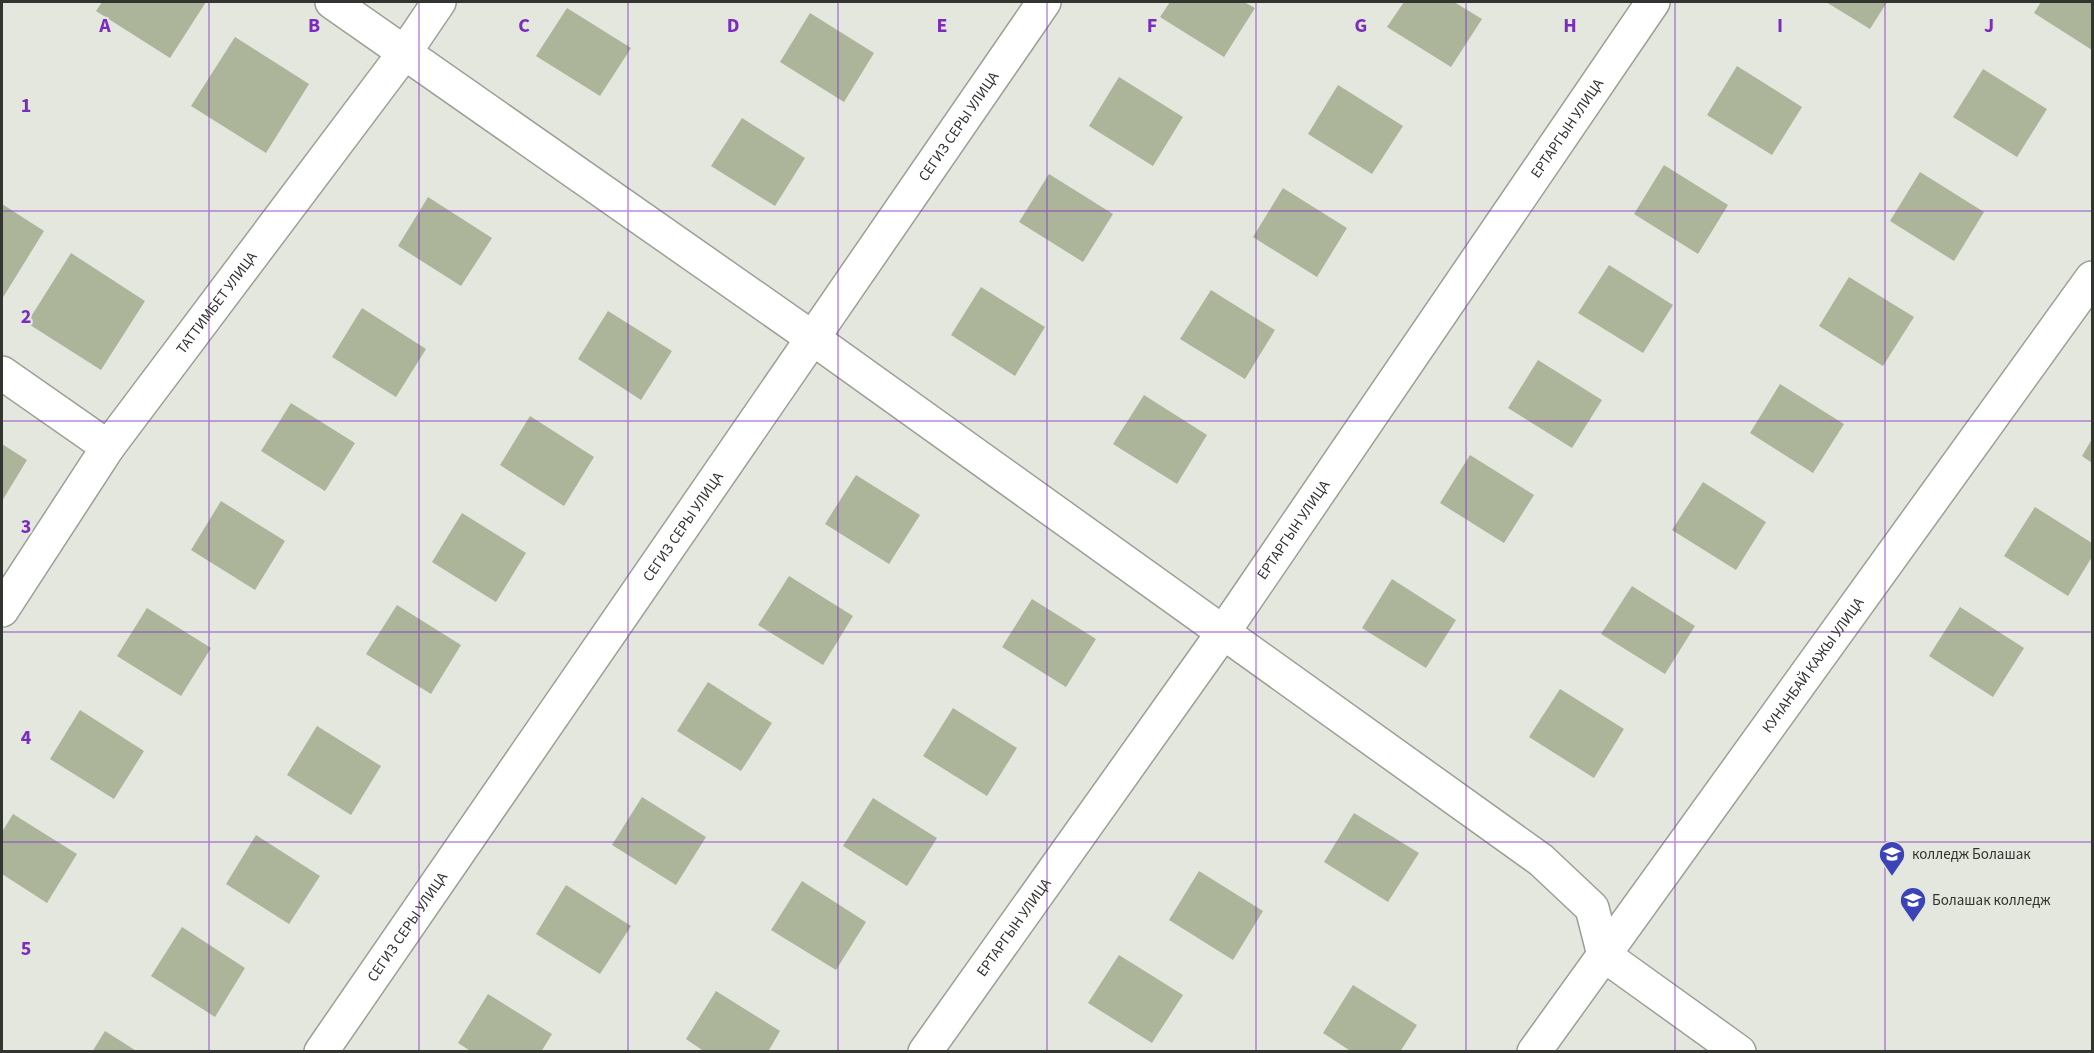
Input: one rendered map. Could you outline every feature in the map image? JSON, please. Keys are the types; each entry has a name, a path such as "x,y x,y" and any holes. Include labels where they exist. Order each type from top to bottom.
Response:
{"street":[{"path":"332,2 811,337 1541,861 1592,908 1604,955 1739,1052"},
{"name":"ТАТТИМБЕТ УЛИЦА","path":"2,610 108,447 405,52 439,2"},
{"name":"СЕГИЗ СЕРЫ УЛИЦА","path":"321,1052 811,337 1044,2"},
{"name":"ЕРТАРГЫН УЛИЦА","path":"925,1052 1222,634 1653,2"},
{"name":"КУНАНБАЙ КАЖЫ УЛИЦА","path":"1534,1052 2092,278"},
{"path":"2,373 108,447"}],"building":[{"path":"102,2 206,2 170,58 96,11"},
{"path":"1170,2 1244,2 1255,8 1224,57 1160,17"},
{"path":"1404,2 1454,2 1482,19 1451,67 1387,27"},
{"path":"1826,2 1887,2 1870,29"},
{"path":"2041,2 2092,2 2092,50 2034,13"},
{"path":"567,8 631,48 600,96 536,56"},
{"path":"810,13 874,53 844,102 780,62"},
{"path":"235,37 309,84 266,153 191,106"},
{"path":"1737,66 1802,107 1772,155 1707,115"},
{"path":"1983,69 2047,109 2017,157 1953,117"},
{"path":"1119,77 1183,117 1153,166 1089,126"},
{"path":"1338,85 1403,126 1372,174 1308,134"},
{"path":"742,118 805,158 775,206 711,166"},
{"path":"1664,165 1728,205 1698,254 1634,214"},
{"path":"1920,172 1984,212 1954,261 1890,221"},
{"path":"1049,174 1113,214 1083,262 1019,222"},
{"path":"1283,188 1347,228 1317,277 1253,237"},
{"path":"428,197 492,238 461,286 398,246"},
{"path":"2,204 44,231 2,299"},
{"path":"71,253 145,301 101,370 27,323"},
{"path":"1609,265 1673,305 1643,353 1578,313"},
{"path":"1849,277 1914,317 1883,366 1819,326"},
{"path":"981,287 1045,327 1015,376 951,335"},
{"path":"1211,290 1275,330 1245,379 1180,339"},
{"path":"362,308 426,349 396,397 332,357"},
{"path":"608,311 672,351 641,400 578,359"},
{"path":"1538,360 1602,400 1572,448 1508,408"},
{"path":"1780,384 1844,424 1813,473 1750,433"},
{"path":"1144,395 1207,435 1177,484 1113,444"},
{"path":"291,403 355,443 325,491 261,451"},
{"path":"530,416 594,457 564,506 500,465"},
{"path":"2092,439 2092,463 2082,456"},
{"path":"2,444 27,460 2,501"},
{"path":"1470,455 1534,495 1504,543 1440,503"},
{"path":"856,475 920,515 889,564 825,524"},
{"path":"1703,482 1766,522 1736,570 1672,530"},
{"path":"221,501 285,541 255,590 191,550"},
{"path":"2035,507 2092,543 2092,557 2068,596 2004,556"},
{"path":"462,513 526,553 496,602 432,562"},
{"path":"789,576 853,616 823,665 758,625"},
{"path":"1392,579 1456,620 1426,668 1362,628"},
{"path":"1632,586 1695,626 1665,674 1601,634"},
{"path":"1032,599 1096,639 1066,687 1002,647"},
{"path":"397,605 461,645 431,694 366,654"},
{"path":"1960,607 2024,648 1993,697 1929,656"},
{"path":"147,608 211,648 181,696 117,656"},
{"path":"708,682 772,723 741,771 677,731"},
{"path":"1560,689 1624,729 1594,778 1529,737"},
{"path":"953,708 1017,748 987,796 923,756"},
{"path":"80,710 144,751 114,799 50,759"},
{"path":"317,726 381,766 351,815 287,775"},
{"path":"642,797 706,837 676,885 612,845"},
{"path":"873,798 937,838 907,886 843,846"},
{"path":"1354,813 1419,853 1388,902 1324,862"},
{"path":"13,814 77,854 47,903 2,874 2,832"},
{"path":"256,835 320,876 289,924 226,884"},
{"path":"1199,871 1263,911 1233,960 1169,920"},
{"path":"802,881 866,922 836,970 771,930"},
{"path":"566,885 631,926 600,974 536,934"},
{"path":"182,927 245,968 215,1017 151,976"},
{"path":"1119,955 1183,995 1152,1043 1088,1003"},
{"path":"1353,985 1417,1025 1400,1052 1352,1052 1323,1033"},
{"path":"716,991 780,1031 768,1052 705,1052 686,1039"},
{"path":"488,994 552,1034 541,1052 472,1052 458,1043"},
{"path":"105,1031 138,1052 92,1052"}],"place":[{"name":"колледж Болашак","path":"1892,877"},
{"name":"Болашак колледж","path":"1913,923"}]}
